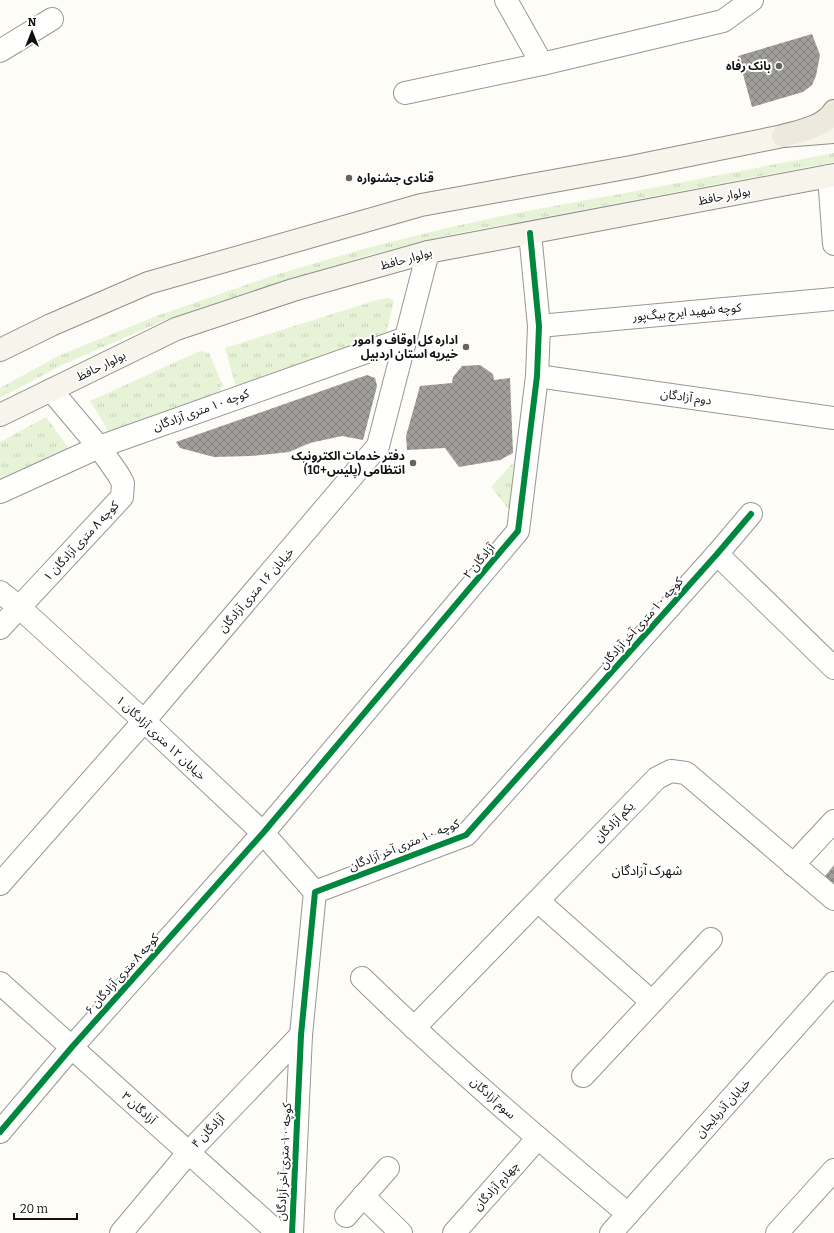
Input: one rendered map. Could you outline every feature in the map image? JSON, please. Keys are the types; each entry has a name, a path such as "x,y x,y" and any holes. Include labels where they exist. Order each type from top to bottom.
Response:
{"main road":[{"path":"0,350 51,325 148,284 422,205 631,167 783,136 811,128 830,117 834,110"},
{"path":"783,136 834,132"},
{"name":"بولوار حافظ","path":"0,416 176,329 293,290 428,252 831,175"}],"street":[{"path":"506,0 542,64"},
{"path":"405,93 542,64 723,21 752,0"},
{"path":"0,51 52,19"},
{"path":"831,175 834,244"},
{"name":"آزادگان ۲","path":"262,833 518,531 537,376 540,326 530,233"},
{"name":"خیابان ۱۶ متری آزادگان","path":"0,884 144,721 378,446 428,252"},
{"name":"کوچه شهید ایرج بیگ‌پور","path":"540,326 834,298"},
{"name":"کوچه ۱۰ متری آزادگان","path":"0,492 100,447 406,338"},
{"name":"دوم آزادگان","path":"537,376 834,418"},
{"name":"کوچه ۸ متری آزادگان ۱","path":"0,628 122,497 123,483 100,447 51,390"},
{"name":"کوچه ۱۰ متری آخر آزادگان","path":"292,1233 301,1035 315,892 466,835 751,514"},
{"path":"717,554 834,668"},
{"name":"خیابان ۱۲ متری آزادگان ۱","path":"0,592 19,607 144,721 262,833 315,892"},
{"name":"یکم آزادگان","path":"414,1028 657,778 671,771 686,773 834,899"},
{"path":"793,865 834,821"},
{"name":"کوچه ۸ متری آزادگان ۶","path":"0,1132 72,1047 262,833"},
{"path":"538,901 652,1002"},
{"path":"583,1076 710,939"},
{"name":"سوم آزادگان","path":"362,978 414,1028 538,1138 628,1214"},
{"name":"آزادگان ۳","path":"0,983 278,1233"},
{"name":"خیابان آذربایجان","path":"612,1233 834,983"},
{"name":"آزادگان ۴","path":"121,1233 189,1152 301,1035"},
{"name":"چهارم آزادگان","path":"454,1233 538,1138"},
{"path":"346,1216 388,1168"},
{"path":"777,1233 834,1170"},
{"path":"363,1196 401,1233"}],"green space":[{"path":"834,153 834,162 449,235 369,255 163,321 62,365 0,398 0,388 58,356 159,315 275,275 367,248 511,214"},
{"path":"388,298 394,301 385,338 237,391 225,348 377,300"},
{"path":"200,351 209,353 222,384 219,396 111,435 90,401"},
{"path":"46,417 69,449 0,478 0,442"},
{"path":"514,462 510,511 491,487"}],"building":[{"name":"بانک رفاه","path":"812,34 820,55 816,76 812,85 803,92 752,107 738,56"},
{"path":"480,365 493,374 494,380 510,378 513,453 500,460 459,467 445,448 407,450 406,436 420,386 452,383 453,377 462,366"},
{"path":"367,375 375,378 377,386 363,440 342,436 310,443 289,452 251,456 214,457 180,448 176,442"},
{"path":"834,865 834,893 821,881"}],"cycle path":[{"path":"0,1132 72,1047 263,833 518,531 537,376 539,326 530,233"},
{"path":"292,1233 301,1035 315,892 466,835 751,514"}],"place":[{"name":"بانک رفاه","path":"779,66"},
{"name":"قنادی جشنواره","path":"349,178"},
{"name":"اداره کل اوقاف و امور خیریه استان اردبیل","path":"466,347"},
{"name":"دفتر خدمات الکترونیک انتظامی (پلیس+10)","path":"413,463"}],"district":[{"name":"شهرک آزادگان","path":"647,870"}]}
